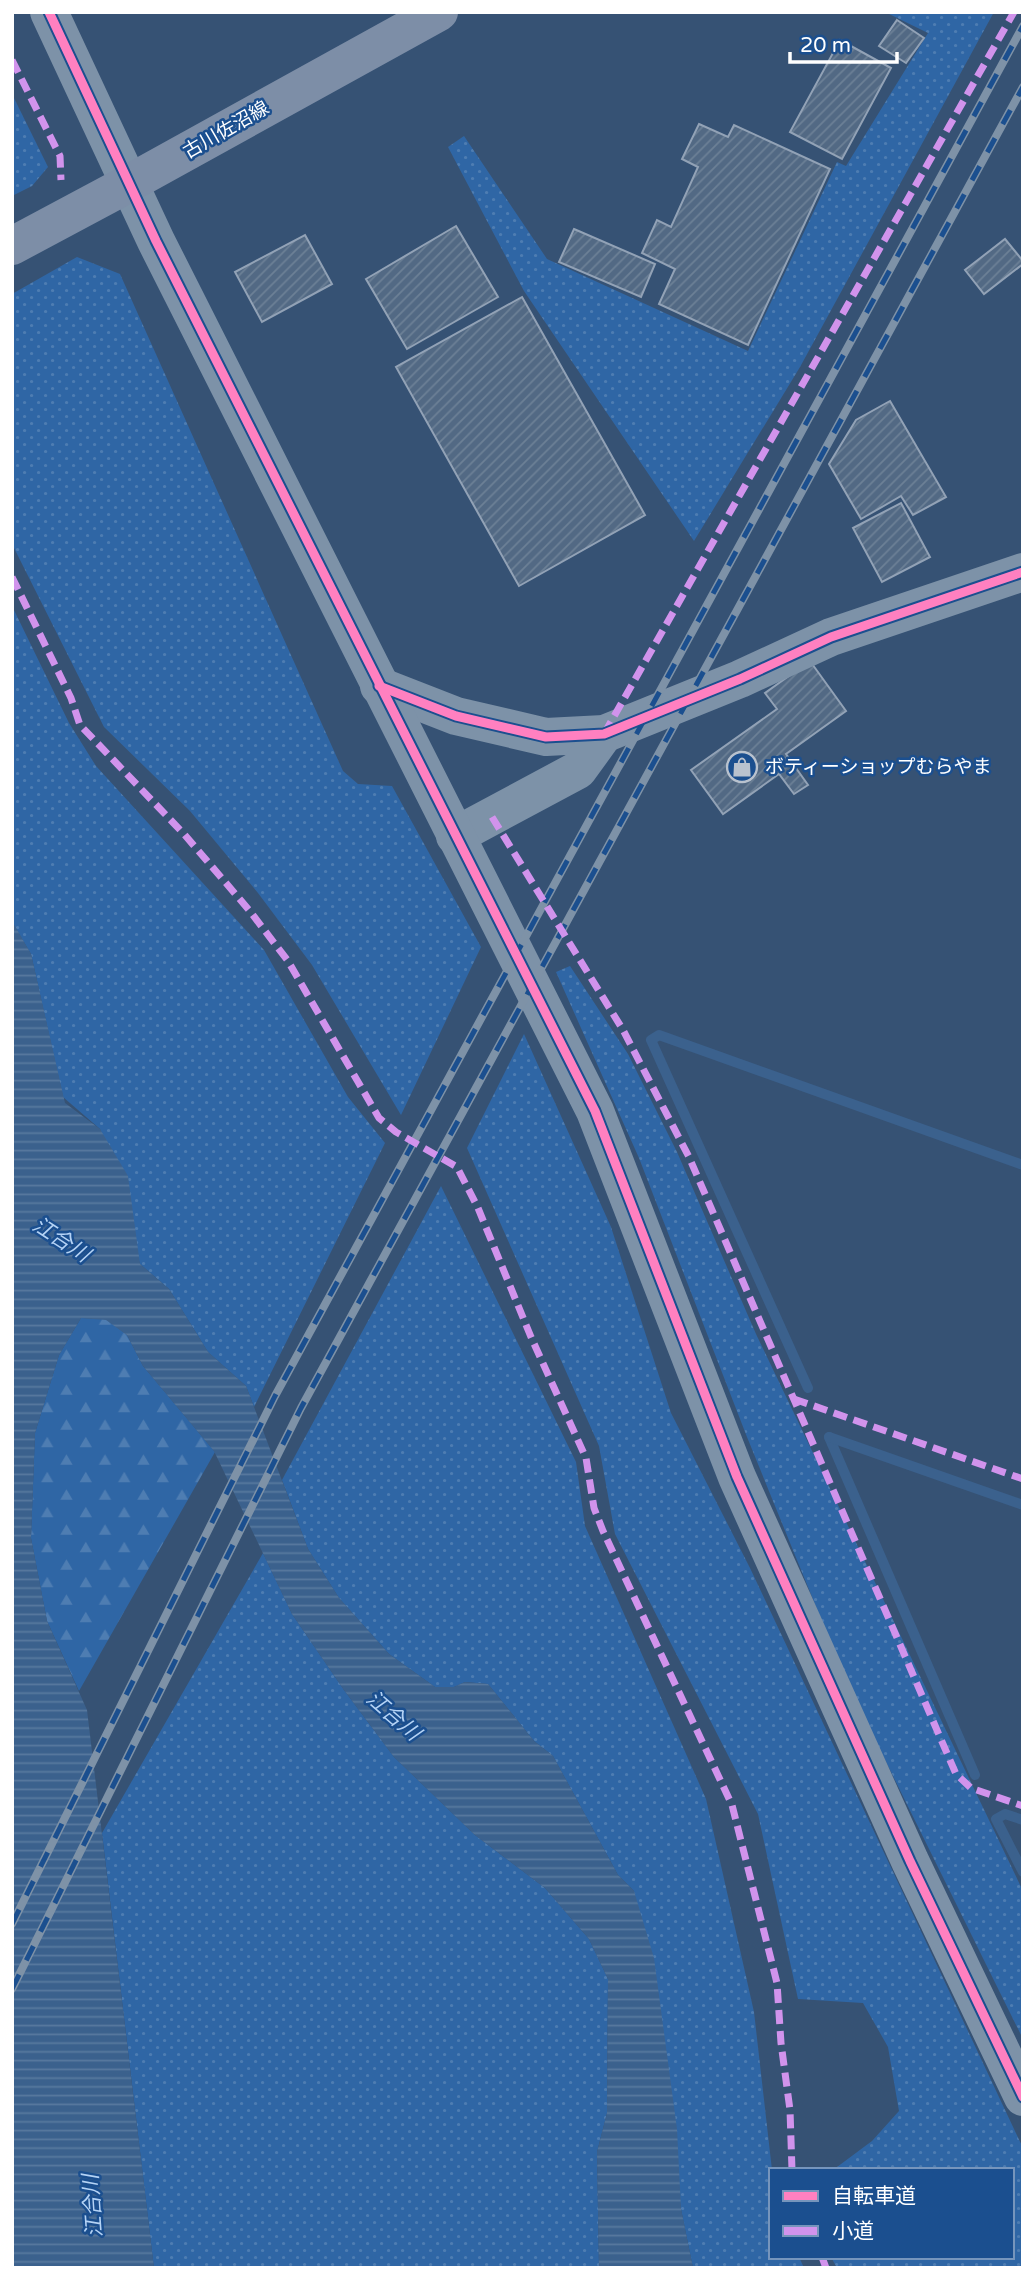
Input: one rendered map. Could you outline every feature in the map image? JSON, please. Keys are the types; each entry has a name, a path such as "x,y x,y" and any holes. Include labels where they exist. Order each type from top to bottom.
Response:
{"main road":[{"name":"古川佐沼線","path":"12,246 439,12"}],"street":[{"path":"49,12 128,184 595,1111 737,1478 910,1861 1023,2096"},
{"path":"379,686 456,716 546,737 604,734 740,679 831,637 1023,572"},
{"path":"455,836 578,770 604,734"}],"green space":[{"path":"885,12 994,12 800,367 694,541 524,291 448,147 464,136 547,259 748,351 837,162 846,166 928,33"},
{"path":"12,94 48,167 32,186 12,196"},
{"path":"77,257 120,274 343,771 358,784 392,786 481,947 401,1115 312,965 258,893 190,811 104,727 12,544 12,294"},
{"path":"12,606 69,723 96,766 264,950 348,1097 385,1143 254,1407 246,1386 208,1352 169,1289 140,1264 100,1129 63,1097 31,954 12,922"},
{"path":"570,966 628,1054 677,1152 756,1334 1023,1891 1023,2039 847,1683 747,1437 639,1158 556,972"},
{"path":"524,1034 611,1227 671,1413 750,1568 1023,2148 1023,2268 837,2268 832,2259 1014,2259 1014,2168 836,2168 872,2141 899,2111 888,2047 863,2003 798,1999 758,1814 615,1534 599,1446 467,1148"},
{"path":"441,1186 576,1462 585,1526 706,1799 754,2012 772,2168 769,2168 769,2259 800,2259 804,2268 693,2268 681,2209 634,1891 618,1875 553,1756 534,1741 488,1684 465,1682 454,1687 435,1687 389,1654 339,1598 308,1549 282,1480"},
{"path":"81,1318 106,1319 127,1335 143,1366 215,1452 79,1691 47,1621 31,1538 35,1433 59,1355"},
{"path":"263,1553 292,1614 394,1757 475,1835 545,1888 589,1939 608,1979 607,2113 597,2152 599,2268 154,2268 102,1833"}],"water":[{"name":"江合川","path":"12,921 31,954 65,1103 100,1129 128,1176 140,1264 169,1289 208,1352 246,1386 308,1549 339,1598 389,1654 435,1687 454,1687 465,1682 488,1684 534,1741 553,1756 618,1875 634,1891 654,1958 677,2129 681,2209 693,2268 599,2268 597,2152 607,2113 608,1979 589,1939 545,1888 475,1835 394,1757 292,1614 214,1451 143,1366 127,1335 106,1320 81,1318 59,1355 35,1433 31,1538 47,1621 87,1710 154,2268 12,2268"}],"building":[{"path":"897,20 924,38 906,63 879,46"},
{"path":"840,40 891,68 842,159 790,132"},
{"path":"699,124 728,137 734,125 830,169 748,345 659,304 675,269 642,253 657,220 671,227 698,167 682,159"},
{"path":"456,226 498,297 407,349 366,279"},
{"path":"574,229 655,264 641,297 559,262"},
{"path":"305,235 332,284 262,322 235,272"},
{"path":"1005,239 1023,264 984,294 965,270"},
{"path":"522,297 645,515 519,586 396,367"},
{"path":"890,401 946,497 913,515 901,496 861,519 829,464 856,420"},
{"path":"901,503 930,557 882,582 853,528"},
{"path":"810,661 846,711 786,754 808,785 794,794 779,774 723,814 691,770 777,709 765,693"}],"waterway":[{"path":"808,1388 651,1040 659,1035 1023,1165"},
{"path":"829,1437 975,1775"},
{"path":"829,1437 1023,1505"},
{"path":"1023,1820 1005,1814 996,1819 1023,1872"}],"railway":[{"path":"12,1924 275,1396 1023,26"},
{"path":"12,1989 301,1408 1023,87"}],"marked path":[{"path":"604,734 1014,12"},
{"path":"12,60 60,156 61,180"},
{"path":"12,577 71,698 80,725 184,834 249,910 288,961 379,1118 396,1132 457,1167 478,1208 531,1337 586,1458 594,1508 603,1531 732,1805 777,1983 781,2043 790,2110 792,2168"},
{"path":"492,817 623,1030 689,1157 956,1774 971,1788 1023,1806"},
{"path":"794,1399 1023,1479"},
{"path":"823,2259 826,2268"}],"cycle path":[{"path":"49,12 156,241 595,1111 737,1477 910,1861 1023,2097"},
{"path":"379,686 456,716 546,737 604,734 740,679 831,637 1023,572"}],"place":[{"name":"ボティーショップむらやま","path":"742,767"}]}
